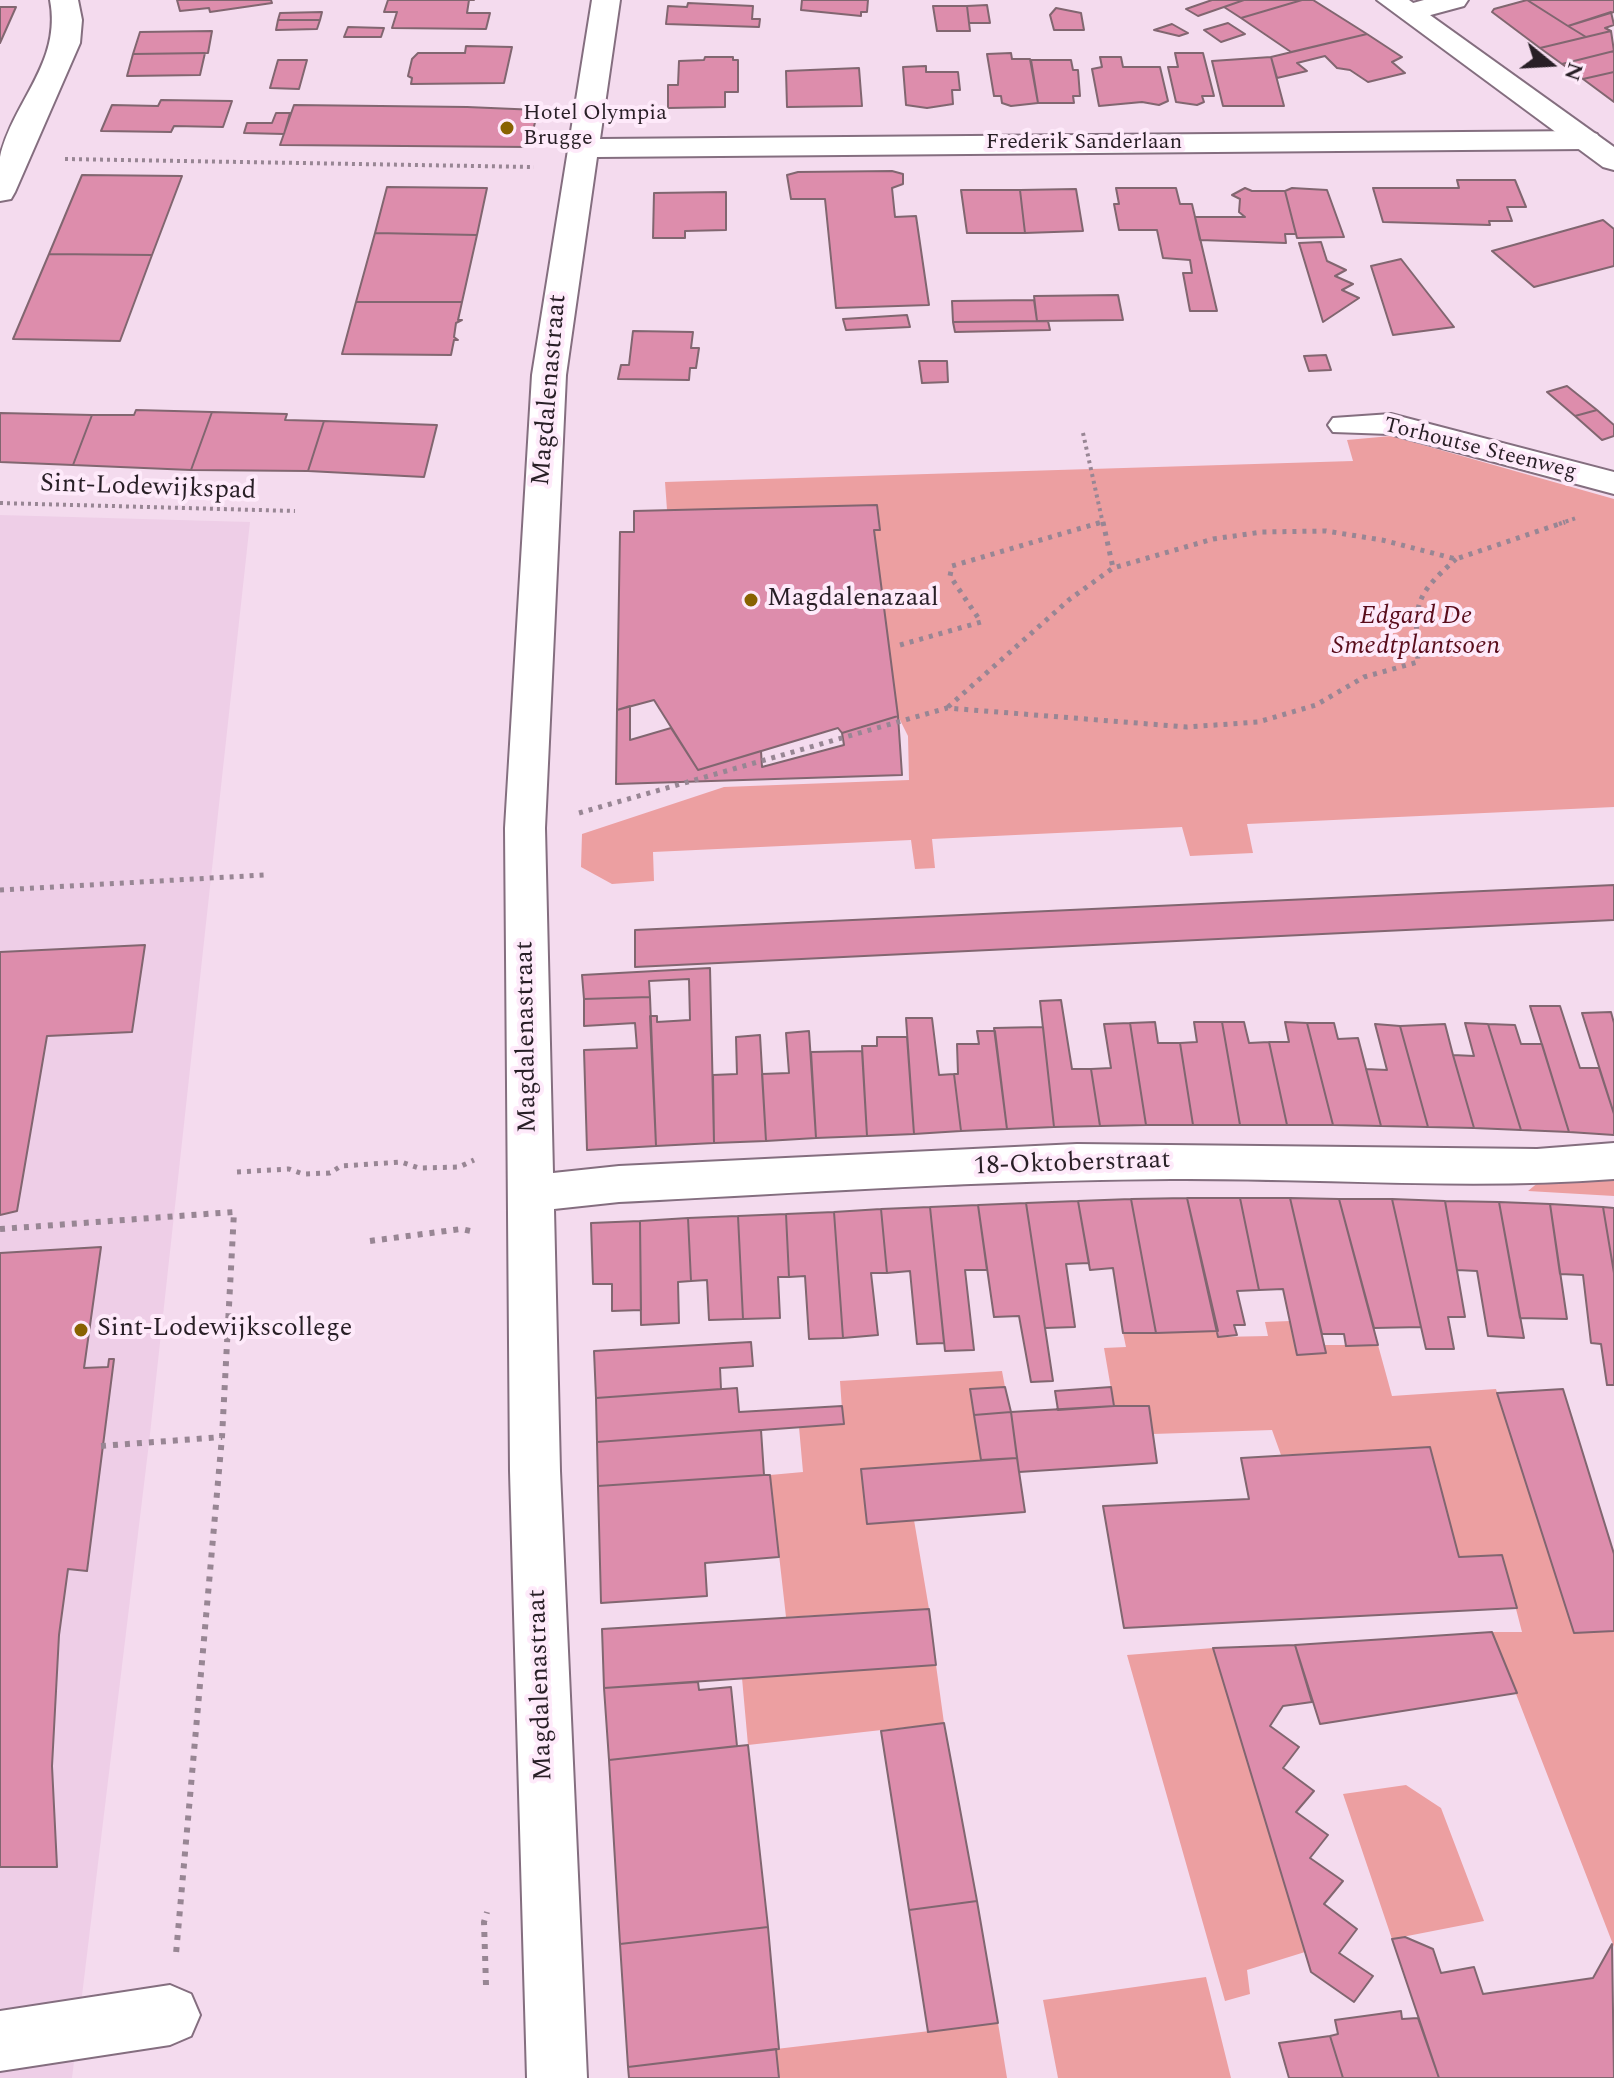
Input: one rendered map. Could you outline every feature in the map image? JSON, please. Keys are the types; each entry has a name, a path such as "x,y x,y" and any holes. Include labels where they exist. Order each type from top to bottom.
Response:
{"street":[{"path":"0,192 66,43 68,20 64,0"},
{"name":"Magdalenastraat","path":"557,2078 543,1744 525,828 549,375 606,0"},
{"path":"1402,6 1454,0"},
{"path":"1402,6 1614,161"},
{"name":"Frederik Sanderlaan","path":"581,158 1586,140"},
{"name":"Torhoutse Steenweg","path":"1345,425 1391,424 1614,483"},
{"name":"18-Oktoberstraat","path":"531,1193 619,1184 1077,1162 1291,1161 1537,1167 1614,1161"},
{"path":"0,2041 170,2015"}],"path":[{"path":"16,158 581,158"},
{"path":"1083,433 1113,568"},
{"name":"Sint-Lodewijkspad","path":"0,503 295,511"},
{"path":"525,828 947,708 1187,727 1258,722 1316,705 1364,677 1418,662 1415,604 1422,588 1456,559 1585,515"},
{"path":"900,645 981,622 950,576 952,566 1102,522"},
{"path":"947,708 1070,599 1113,568 1213,539 1262,532 1326,531 1382,540 1456,559"},
{"path":"0,890 264,875"},
{"path":"237,1172 289,1169 303,1174 330,1173 341,1166 401,1162 419,1168 459,1167 479,1156 488,1138 529,1135"},
{"path":"0,1229 234,1212 222,1437 170,2015"},
{"path":"101,1446 222,1437"}],"shaded area":[{"name":"Sint-Lodewijkscollege","path":"0,515 250,522 149,1443 72,2078 0,2078"}],"green space":[{"name":"Edgard De Smedtplantsoen","path":"1391,436 1614,499 1614,807 1247,824 1253,853 1190,856 1182,827 932,839 935,868 915,869 911,840 653,852 654,881 612,884 581,867 582,834 724,787 909,780 908,736 898,716 874,530 880,529 877,505 667,510 665,482 1353,461 1347,440"},
{"path":"1614,1175 1614,1196 1528,1191 1540,1181"},
{"path":"1290,1321 1297,1355 1326,1353 1324,1345 1378,1345 1392,1396 1496,1389 1574,1632 1614,1632 1614,1947 1492,1632 1522,1632 1502,1555 1459,1557 1430,1447 1281,1455 1272,1430 1153,1434 1149,1406 1114,1406 1104,1348 1126,1347 1123,1333 1218,1331 1219,1337 1268,1336 1265,1322"},
{"path":"1002,1371 1005,1387 970,1389 981,1460 861,1470 867,1524 914,1520 929,1609 786,1617 770,1475 803,1472 799,1427 843,1424 840,1381"},
{"path":"1213,1648 1305,1952 1247,1970 1250,1994 1225,2001 1127,1655"},
{"path":"936,1665 944,1723 748,1745 742,1678"},
{"path":"1406,1785 1441,1808 1484,1921 1392,1939 1343,1794"},
{"path":"1206,1977 1231,2078 1058,2078 1043,2000"},
{"path":"998,2023 1007,2078 779,2078 776,2049"}],"building":[{"path":"177,0 271,0 272,3 210,12 209,8 180,11"},
{"path":"388,0 469,0 467,13 490,13 486,29 392,28 397,12 384,12"},
{"path":"802,0 868,0 867,12 861,12 861,16 801,10"},
{"path":"1212,0 1244,0 1198,16 1186,9"},
{"path":"1244,0 1302,0 1241,18 1224,7"},
{"path":"1302,0 1313,0 1367,34 1291,52 1241,18"},
{"path":"1527,0 1614,0 1614,12 1568,26"},
{"path":"1527,0 1586,37 1540,48 1492,12"},
{"path":"688,3 753,6 752,19 760,19 759,27 666,24 668,6 687,7"},
{"path":"987,5 990,23 969,23 967,6"},
{"path":"933,6 967,6 970,31 937,31"},
{"path":"0,7 16,7 0,43"},
{"path":"1056,8 1081,13 1084,30 1054,30 1050,15"},
{"path":"322,12 320,20 278,20 280,13"},
{"path":"1611,12 1614,25 1605,28 1611,31 1586,37 1568,26"},
{"path":"278,20 320,20 317,29 276,30"},
{"path":"1228,23 1245,34 1221,42 1204,30"},
{"path":"1172,24 1188,33 1179,36 1154,30"},
{"path":"348,27 384,28 381,37 344,37"},
{"path":"212,31 208,53 133,54 140,32"},
{"path":"1611,31 1614,51 1562,64 1540,48"},
{"path":"1367,34 1402,57 1392,62 1405,73 1368,82 1350,70 1337,68 1325,56 1297,63 1307,71 1277,78 1271,57"},
{"path":"466,46 512,47 504,83 411,84 412,78 408,76 412,59 418,53 465,53"},
{"path":"1614,51 1614,72 1583,79 1562,64"},
{"path":"205,53 200,75 127,76 133,54"},
{"path":"1011,53 1012,59 1030,59 1038,103 1011,106 1002,103 1001,96 994,96 987,54"},
{"path":"1175,53 1203,53 1214,96 1202,96 1204,102 1197,105 1176,102 1168,67 1178,67"},
{"path":"705,57 733,57 733,60 738,60 738,92 725,92 725,107 668,108 668,85 678,85 679,61 704,60"},
{"path":"1100,57 1121,57 1123,67 1160,67 1168,101 1159,105 1142,102 1099,106 1092,69 1102,67"},
{"path":"1271,57 1284,106 1223,106 1212,61"},
{"path":"278,60 307,60 299,89 270,88"},
{"path":"1031,60 1071,60 1073,70 1078,70 1080,96 1073,96 1074,103 1038,103"},
{"path":"926,66 926,72 958,72 960,90 952,90 953,104 927,108 906,105 903,67"},
{"path":"859,68 862,106 787,107 786,71"},
{"path":"1614,72 1614,102 1583,79"},
{"path":"161,100 232,101 223,127 174,126 171,132 101,131 112,105 158,106"},
{"path":"294,105 538,110 529,147 280,145"},
{"path":"276,113 290,113 284,134 244,133 247,123 272,123"},
{"path":"892,171 903,174 903,184 892,188 895,217 916,216 929,305 836,308 825,199 791,199 787,175 798,172"},
{"path":"82,175 182,176 152,255 49,254"},
{"path":"1457,180 1515,180 1526,207 1507,207 1512,221 1489,221 1490,225 1383,222 1373,188 1459,188"},
{"path":"387,187 487,188 477,235 375,233"},
{"path":"1116,188 1176,188 1180,204 1192,204 1217,311 1190,311 1183,273 1192,273 1190,260 1163,258 1157,230 1119,230 1114,204 1119,204"},
{"path":"1245,188 1252,191 1285,191 1296,234 1285,234 1286,243 1200,240 1195,217 1245,217 1239,212 1240,199 1232,195"},
{"path":"1292,188 1327,190 1344,237 1297,238 1285,191"},
{"path":"1076,189 1083,231 1025,233 1020,190"},
{"path":"961,190 1020,190 1025,233 967,233"},
{"path":"726,192 726,230 685,231 685,238 653,238 654,193"},
{"path":"1603,220 1614,229 1614,266 1534,287 1492,251"},
{"path":"375,233 477,235 462,302 356,302"},
{"path":"1321,242 1327,261 1346,270 1335,276 1353,284 1342,290 1359,298 1323,322 1299,243"},
{"path":"49,254 152,255 120,341 13,339"},
{"path":"1401,259 1454,327 1393,335 1371,266"},
{"path":"1118,295 1123,320 1037,321 1034,296"},
{"path":"1034,300 1037,321 953,322 952,301"},
{"path":"356,302 462,302 458,320 462,320 456,323 454,337 458,340 454,340 451,355 342,354"},
{"path":"907,315 910,327 846,330 843,319"},
{"path":"1048,321 1050,330 955,332 953,322"},
{"path":"633,331 693,332 691,348 699,348 696,368 690,368 689,380 618,379 621,365 629,365"},
{"path":"1326,355 1331,370 1309,371 1304,356"},
{"path":"919,361 947,361 948,382 922,383"},
{"path":"1567,386 1597,410 1575,416 1547,392"},
{"path":"136,410 212,412 191,470 73,465 92,415 134,415"},
{"path":"1597,410 1614,425 1614,436 1602,440 1575,416"},
{"path":"212,412 287,414 285,420 324,421 308,471 191,470"},
{"path":"0,413 92,415 73,465 0,462"},
{"path":"324,421 437,425 424,477 308,471"},
{"name":"Magdalenazaal","path":"877,505 880,530 874,530 898,716 842,733 838,728 698,770 654,700 617,710 620,532 634,532 634,511"},
{"path":"630,706 630,740 671,728 698,770 761,751 762,767 844,745 842,733 898,716 902,775 616,784 617,710"},
{"path":"1614,885 1614,920 635,967 635,930"},
{"path":"145,945 132,1032 47,1036 17,1211 0,1215 0,952"},
{"path":"710,968 714,1143 656,1146 650,1016 657,1016 657,1022 690,1020 689,979 649,981 650,997 584,999 582,975"},
{"path":"650,997 656,1146 587,1150 584,1050 637,1048 635,1023 584,1026 584,999"},
{"path":"1061,1000 1072,1069 1091,1069 1100,1126 1054,1127 1040,1001"},
{"path":"1530,1006 1560,1006 1580,1068 1599,1068 1614,1114 1614,1135 1569,1132"},
{"path":"1611,1012 1614,1023 1614,1114 1582,1013"},
{"path":"906,1018 932,1018 939,1075 954,1074 961,1131 914,1134"},
{"path":"1155,1022 1158,1043 1180,1043 1193,1125 1146,1125 1130,1023"},
{"path":"1194,1022 1222,1022 1240,1125 1193,1125 1180,1043 1197,1042"},
{"path":"1222,1022 1244,1022 1249,1043 1269,1042 1287,1125 1240,1125"},
{"path":"1285,1022 1307,1023 1333,1125 1287,1125 1269,1042 1289,1042"},
{"path":"1130,1023 1146,1125 1100,1126 1091,1069 1111,1068 1104,1024"},
{"path":"1307,1023 1334,1023 1338,1039 1358,1038 1381,1126 1333,1125"},
{"path":"1465,1023 1488,1024 1521,1130 1474,1128 1453,1055 1474,1056"},
{"path":"1375,1024 1400,1026 1428,1127 1381,1126 1366,1069 1387,1070"},
{"path":"1445,1024 1474,1128 1428,1127 1400,1026"},
{"path":"1488,1024 1515,1025 1521,1044 1542,1044 1569,1132 1521,1130"},
{"path":"1043,1027 1054,1127 1007,1129 994,1028"},
{"path":"809,1031 816,1138 766,1141 762,1074 789,1073 786,1033"},
{"path":"977,1031 995,1031 1007,1129 961,1131 954,1074 958,1074 957,1044 979,1044"},
{"path":"760,1035 766,1141 714,1143 713,1075 737,1074 736,1037"},
{"path":"877,1037 907,1037 914,1134 867,1136 862,1046 877,1046"},
{"path":"862,1051 867,1136 816,1138 811,1052"},
{"path":"1187,1198 1218,1331 1156,1333 1131,1199"},
{"path":"1187,1198 1240,1198 1259,1290 1237,1291 1245,1325 1234,1325 1237,1335 1218,1337"},
{"path":"1240,1198 1290,1198 1326,1353 1297,1355 1283,1289 1259,1290"},
{"path":"1290,1198 1339,1199 1378,1345 1346,1346 1344,1334 1322,1334"},
{"path":"1131,1199 1156,1333 1123,1333 1113,1268 1090,1270 1078,1201"},
{"path":"1339,1199 1392,1199 1421,1327 1374,1328"},
{"path":"1392,1199 1445,1201 1465,1317 1448,1317 1454,1349 1426,1349"},
{"path":"1078,1201 1089,1263 1066,1264 1075,1327 1045,1328 1026,1203"},
{"path":"1445,1201 1499,1202 1524,1338 1488,1336 1477,1271 1457,1270"},
{"path":"1499,1202 1550,1204 1567,1319 1520,1318"},
{"path":"1026,1203 1053,1381 1031,1382 1019,1316 994,1317 978,1205"},
{"path":"1550,1204 1603,1207 1614,1273 1614,1385 1607,1385 1601,1344 1591,1343 1583,1275 1560,1274"},
{"path":"978,1205 987,1270 965,1270 974,1350 945,1351 930,1207"},
{"path":"930,1207 944,1343 917,1344 910,1271 887,1273 881,1209"},
{"path":"1603,1207 1614,1208 1614,1273"},
{"path":"881,1209 887,1273 871,1273 878,1335 843,1338 834,1212"},
{"path":"834,1212 843,1338 809,1339 805,1276 789,1277 786,1214"},
{"path":"786,1214 789,1277 778,1277 780,1318 743,1319 738,1216"},
{"path":"738,1216 743,1319 709,1320 707,1280 691,1281 688,1218"},
{"path":"688,1218 691,1281 678,1282 679,1323 641,1325 640,1221"},
{"path":"640,1221 641,1310 612,1311 612,1284 593,1284 591,1223"},
{"path":"101,1247 84,1368 108,1367 109,1359 114,1359 87,1571 68,1569 59,1635 52,1766 57,1867 0,1867 0,1253"},
{"path":"751,1342 753,1366 720,1368 721,1389 596,1398 594,1351"},
{"path":"1005,1387 1011,1412 974,1415 970,1389"},
{"path":"1111,1387 1114,1406 1058,1410 1055,1391"},
{"path":"737,1388 739,1412 842,1406 844,1424 597,1442 596,1398"},
{"path":"1563,1389 1614,1554 1614,1631 1574,1633 1497,1393"},
{"path":"1149,1406 1157,1463 1019,1472 1011,1412"},
{"path":"1011,1412 1017,1458 981,1460 974,1415"},
{"path":"761,1430 764,1475 598,1486 597,1442"},
{"path":"1430,1447 1459,1557 1502,1555 1517,1608 1124,1628 1103,1506 1249,1499 1241,1458"},
{"path":"1017,1458 1025,1512 867,1524 861,1469"},
{"path":"770,1475 779,1557 705,1563 707,1596 601,1603 598,1486"},
{"path":"929,1609 936,1665 604,1688 602,1629"},
{"path":"1492,1632 1517,1693 1320,1724 1295,1645"},
{"path":"1295,1645 1312,1702 1283,1706 1270,1726 1299,1747 1283,1768 1314,1791 1296,1812 1328,1835 1310,1858 1343,1881 1324,1904 1357,1929 1339,1953 1373,1976 1354,2002 1311,1972 1213,1648"},
{"path":"698,1682 699,1690 731,1687 737,1746 609,1760 604,1688"},
{"path":"944,1723 977,1901 909,1910 881,1731"},
{"path":"748,1745 768,1927 620,1944 609,1760"},
{"path":"977,1901 998,2023 928,2032 909,1910"},
{"path":"768,1927 779,2049 628,2067 620,1944"},
{"path":"1405,1937 1433,1949 1441,1973 1474,1967 1483,1994 1593,1978 1612,1944 1614,2078 1439,2078 1392,1939"},
{"path":"1401,2011 1402,2019 1418,2018 1439,2078 1343,2078 1330,2036 1338,2034 1335,2020"},
{"path":"1330,2036 1343,2078 1289,2078 1279,2043"},
{"path":"776,2049 779,2078 629,2078 628,2067"}],"place":[{"name":"Hotel Olympia Brugge","path":"507,128"},
{"name":"Magdalenazaal","path":"751,600"},
{"name":"Sint-Lodewijkscollege","path":"81,1330"}]}
